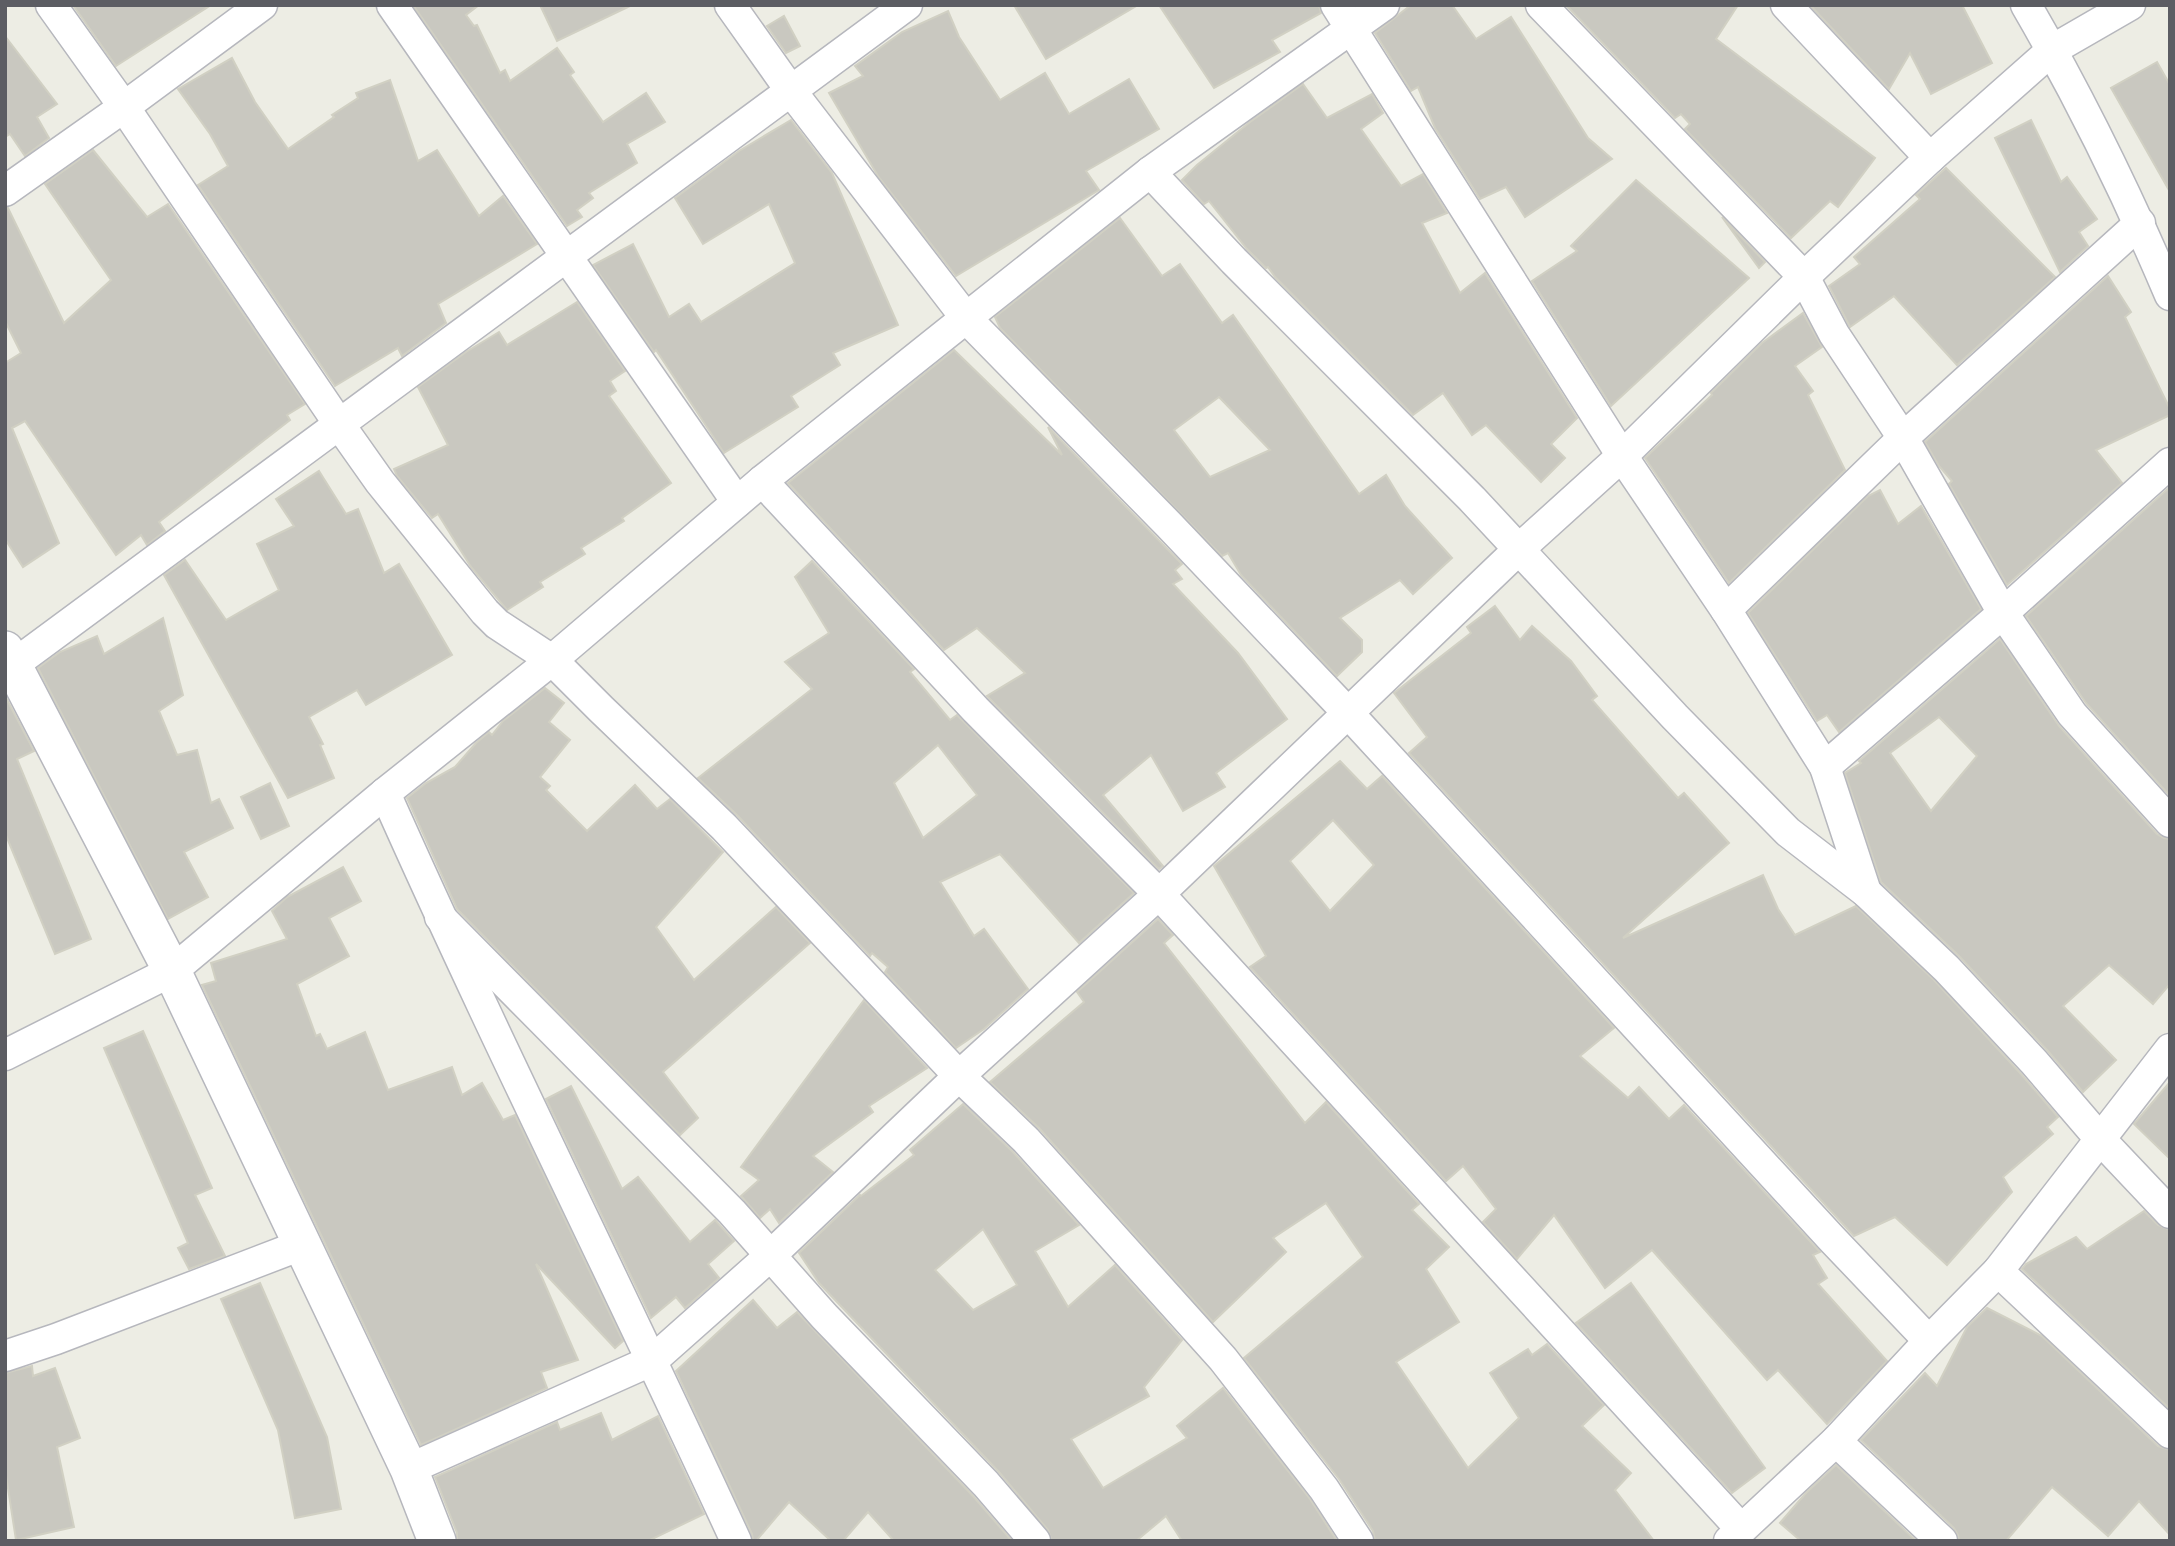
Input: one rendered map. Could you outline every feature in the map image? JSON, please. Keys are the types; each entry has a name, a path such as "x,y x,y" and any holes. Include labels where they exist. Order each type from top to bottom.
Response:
{"street":[{"path":"51,5 124,107 380,482 485,612 497,624 552,660 724,827 959,1076 1026,1140 1223,1359 1324,1489 1359,1541"},
{"path":"5,191 262,5"},
{"path":"391,5 737,502"},
{"path":"730,5 791,91 966,318 1160,515 1349,714 1929,1341"},
{"path":"437,1541 409,1469 172,971 9,657 339,424 907,5"},
{"path":"5,1055 172,971 385,793 552,660 762,481 966,318 1345,17 1384,5"},
{"path":"1541,5 1804,276 1834,334 1903,439 2003,613 2073,714 2170,821"},
{"path":"1786,5 1930,158"},
{"path":"2026,5 2052,50 2140,223 2170,295"},
{"path":"409,1469 653,1360 770,1256 959,1076 1159,894 1518,550 1622,456 1804,276 1930,158 2052,50 2130,5"},
{"path":"1345,17 1622,456 1726,610 1825,767 1866,892"},
{"path":"1150,172 1234,261 1472,499 1675,717 1788,832 1866,892 1946,968 2170,1213"},
{"path":"1726,610 1903,439 2140,223"},
{"path":"1825,767 2003,613 2170,463"},
{"path":"762,481 976,710 1159,894 1735,1535 1836,1441 1998,1271 2170,1049"},
{"path":"385,793 440,917 653,1360 736,1541"},
{"path":"440,917 733,1212 824,1316 986,1484 1035,1541"},
{"path":"5,1356 304,1244"},
{"path":"1998,1271 2170,1433"},
{"path":"1836,1441 1942,1541"}],"building":[{"path":"73,5 211,5 116,66"},
{"path":"413,5 479,5 466,15 474,26 477,25 500,73 505,70 510,81 557,48 574,72 570,75 603,122 646,93 665,122 627,144 637,163 589,193 593,198 577,210 582,217 567,226"},
{"path":"540,5 632,5 557,41"},
{"path":"1014,5 1138,5 1046,59"},
{"path":"1159,5 1319,5 1321,13 1272,40 1280,52 1214,88"},
{"path":"1411,5 1452,5 1476,39 1511,17 1588,138 1612,159 1525,217 1506,187 1480,199 1435,128 1418,87 1411,91 1375,33"},
{"path":"1566,5 1738,5 1716,39 1875,158 1838,207 1830,201 1791,238 1685,129 1690,124 1681,114 1675,118"},
{"path":"1810,5 1962,5 1992,63 1931,94 1910,53 1889,89"},
{"path":"948,11 959,37 1000,100 1045,73 1069,114 1129,79 1159,129 1086,171 1099,190 956,276 878,176 829,93 863,76 855,66 902,32"},
{"path":"784,16 800,46 786,53 767,26"},
{"path":"5,36 57,104 37,117 49,138 25,156 10,134 5,137"},
{"path":"232,58 255,102 288,149 358,98 356,93 390,80 418,161 437,150 479,216 503,196 537,244 438,304 446,323 402,356 398,348 335,386 198,185 228,166 210,134 178,89"},
{"path":"2157,62 2170,85 2170,192 2111,88"},
{"path":"1303,84 1327,118 1372,94 1383,113 1361,129 1401,186 1423,174 1447,213 1422,223 1460,293 1485,273 1577,418 1551,444 1565,458 1541,482 1486,425 1472,435 1443,393 1413,415 1268,267 1247,249 1209,201 1204,204 1182,180 1250,122"},
{"path":"791,120 832,173 898,325 833,353 840,365 791,396 798,407 724,453 656,350 654,352 593,265 633,244 669,317 689,304 701,322 795,263 769,204 703,244 675,198 739,151"},
{"path":"2031,120 2061,182 2067,177 2097,219 2079,232 2088,246 2060,272 1995,138"},
{"path":"93,150 147,217 168,204 305,404 287,415 290,420 159,522 165,531 147,545 141,535 116,555 25,421 12,428 59,543 23,567 5,539 5,363 21,353 5,321 5,208 8,208 64,323 111,280 45,184"},
{"path":"1946,168 2055,277 1957,365 1894,296 1850,327 1829,286 1860,264 1854,257 1920,199 1916,195"},
{"path":"1636,180 1749,278 1611,406 1532,281 1577,251 1571,246"},
{"path":"1722,217 1765,262 1759,268"},
{"path":"1120,218 1162,276 1180,264 1222,323 1233,315 1359,494 1386,475 1405,506 1452,558 1413,594 1400,580 1340,618 1362,640 1362,652 1337,676 1241,575 1228,553 1222,556 1000,328 995,317","holes":["1219,397 1270,450 1210,477 1174,430"]},
{"path":"2108,276 2131,312 2125,317 2170,409 2170,415 2096,450 2122,483 2007,585 1949,484 1952,481 1939,466 1925,442"},
{"path":"577,302 625,371 610,381 616,391 609,396 671,483 622,518 624,521 581,548 585,554 540,582 543,587 507,610 471,567 438,514 432,518 394,469 448,445 418,387 499,332 507,345"},
{"path":"1803,313 1822,347 1795,366 1813,391 1808,395 1845,470 1729,583 1645,458 1762,343"},
{"path":"954,350 1062,455 1048,427 1182,564 1175,570 1182,579 1173,584 1238,653 1287,719 1216,773 1225,787 1183,811 1151,755 1103,795 1163,866 1159,869 987,696 1025,673 977,628 944,650 788,483"},
{"path":"319,471 346,514 358,509 384,573 399,564 452,655 366,705 357,690 309,717 323,744 320,745 334,778 288,798 164,575 185,560 226,620 279,590 257,544 294,526 276,499"},
{"path":"2170,487 2170,796 2086,703 2026,616"},
{"path":"1880,490 1898,524 1921,506 1981,609 1839,732 1827,715 1817,721 1748,613 1868,496"},
{"path":"812,561 914,669 910,672 950,720 957,715 1134,893 1079,943 1000,854 940,882 974,936 984,929 1028,989 984,1029 956,1048 885,972 888,967 872,953 870,956 737,815 698,778 812,689 785,662 829,633 795,577","holes":["938,745 977,795 923,838 894,783"]},
{"path":"1495,606 1520,640 1532,626 1571,661 1597,696 1592,700 1678,798 1684,793 1729,843 1623,938 1763,875 1778,909 1795,935 1856,906 1934,980 2058,1117 2047,1127 2053,1134 2003,1177 2012,1192 1947,1265 1895,1217 1854,1236 1409,753 1427,737 1394,693 1471,633 1467,627"},
{"path":"163,618 183,695 159,711 177,755 197,750 211,803 219,799 233,828 184,852 208,897 168,919 38,668 60,652 97,636 104,654"},
{"path":"2000,639 2059,726 2157,834 2170,839 2170,984 2153,1004 2109,965 2063,1006 2116,1060 2083,1092 1959,956 1881,882 1845,773 1861,763 1859,761","holes":["1939,717 1977,756 1931,811 1890,753"]},
{"path":"545,688 564,703 549,722 570,740 540,777 550,786 546,790 587,831 635,785 657,809 670,799 723,852 656,927 694,980 776,907 810,943 663,1072 698,1118 680,1135 457,909 407,798 426,783 455,767 476,743 489,732 492,735 503,721"},
{"path":"5,696 34,751 17,759 91,939 55,954 5,833"},
{"path":"1340,761 1367,789 1382,776 1614,1028 1580,1056 1628,1098 1639,1087 1669,1119 1684,1105 1820,1252 1813,1255 1827,1278 1818,1284 1887,1361 1827,1424 1778,1370 1767,1380 1652,1250 1605,1288 1554,1215 1517,1259 1483,1222 1496,1209 1463,1166 1446,1181 1250,967 1266,956 1214,866","holes":["1333,820 1374,865 1330,911 1290,861"]},
{"path":"270,783 289,826 261,839 241,797"},
{"path":"343,867 361,901 329,918 349,956 297,984 316,1036 320,1034 327,1049 365,1032 388,1090 452,1067 462,1095 482,1083 503,1120 515,1115 623,1341 615,1348 536,1264 578,1360 541,1372 547,1388 421,1445 202,985 216,981 211,963 287,939 272,911 287,897"},
{"path":"1158,919 1173,935 1164,943 1305,1123 1326,1102 1419,1204 1412,1210 1449,1247 1426,1269 1459,1322 1396,1362 1468,1468 1519,1418 1490,1373 1528,1349 1532,1355 1547,1344 1604,1405 1582,1426 1631,1473 1615,1490 1654,1541 1375,1541 1373,1531 1339,1479 1244,1358 1363,1257 1326,1203 1273,1238 1286,1252 1213,1322 1039,1128 990,1082 1084,1002 1077,992"},
{"path":"864,1000 927,1068 869,1106 873,1112 813,1156 833,1172 779,1223 770,1209 760,1218 741,1196 759,1180 741,1167"},
{"path":"143,1031 212,1188 195,1195 225,1256 189,1269 178,1248 188,1243 104,1048"},
{"path":"2170,1082 2170,1159 2134,1124"},
{"path":"571,1086 622,1189 638,1177 690,1242 715,1220 734,1241 708,1264 719,1278 685,1308 676,1297 651,1318 546,1099"},
{"path":"963,1104 1013,1152 1079,1225 1035,1251 1068,1307 1115,1265 1182,1340 1144,1387 1149,1396 1071,1439 1103,1488 1187,1438 1177,1426 1223,1388 1310,1499 1337,1541 1182,1541 1166,1516 1136,1541 1052,1541 1048,1530 999,1472 819,1283 799,1253 860,1195 914,1155 910,1150","holes":["983,1229 1017,1285 973,1310 935,1270"]},
{"path":"2144,1211 2158,1225 2170,1230 2170,1409 2022,1269 2026,1264 2076,1237 2087,1249"},
{"path":"260,1283 327,1437 341,1509 295,1518 278,1430 221,1299"},
{"path":"1631,1283 1765,1468 1732,1493 1576,1323"},
{"path":"753,1300 777,1328 797,1312 973,1496 1012,1541 894,1541 868,1512 843,1541 831,1541 789,1502 756,1541 753,1541 676,1371"},
{"path":"1987,1308 2042,1336 2158,1446 2170,1450 2170,1535 2139,1501 2108,1536 2052,1487 2006,1541 1959,1541 1954,1528 1861,1440 1925,1373 1937,1386 1967,1327"},
{"path":"32,1366 33,1376 55,1368 80,1438 57,1447 74,1527 16,1540 5,1469 5,1373"},
{"path":"601,1413 612,1440 658,1416 704,1514 648,1541 457,1541 457,1533 435,1477 557,1422 560,1430"},
{"path":"1836,1465 1916,1541 1801,1541 1780,1523 1806,1493"}]}
